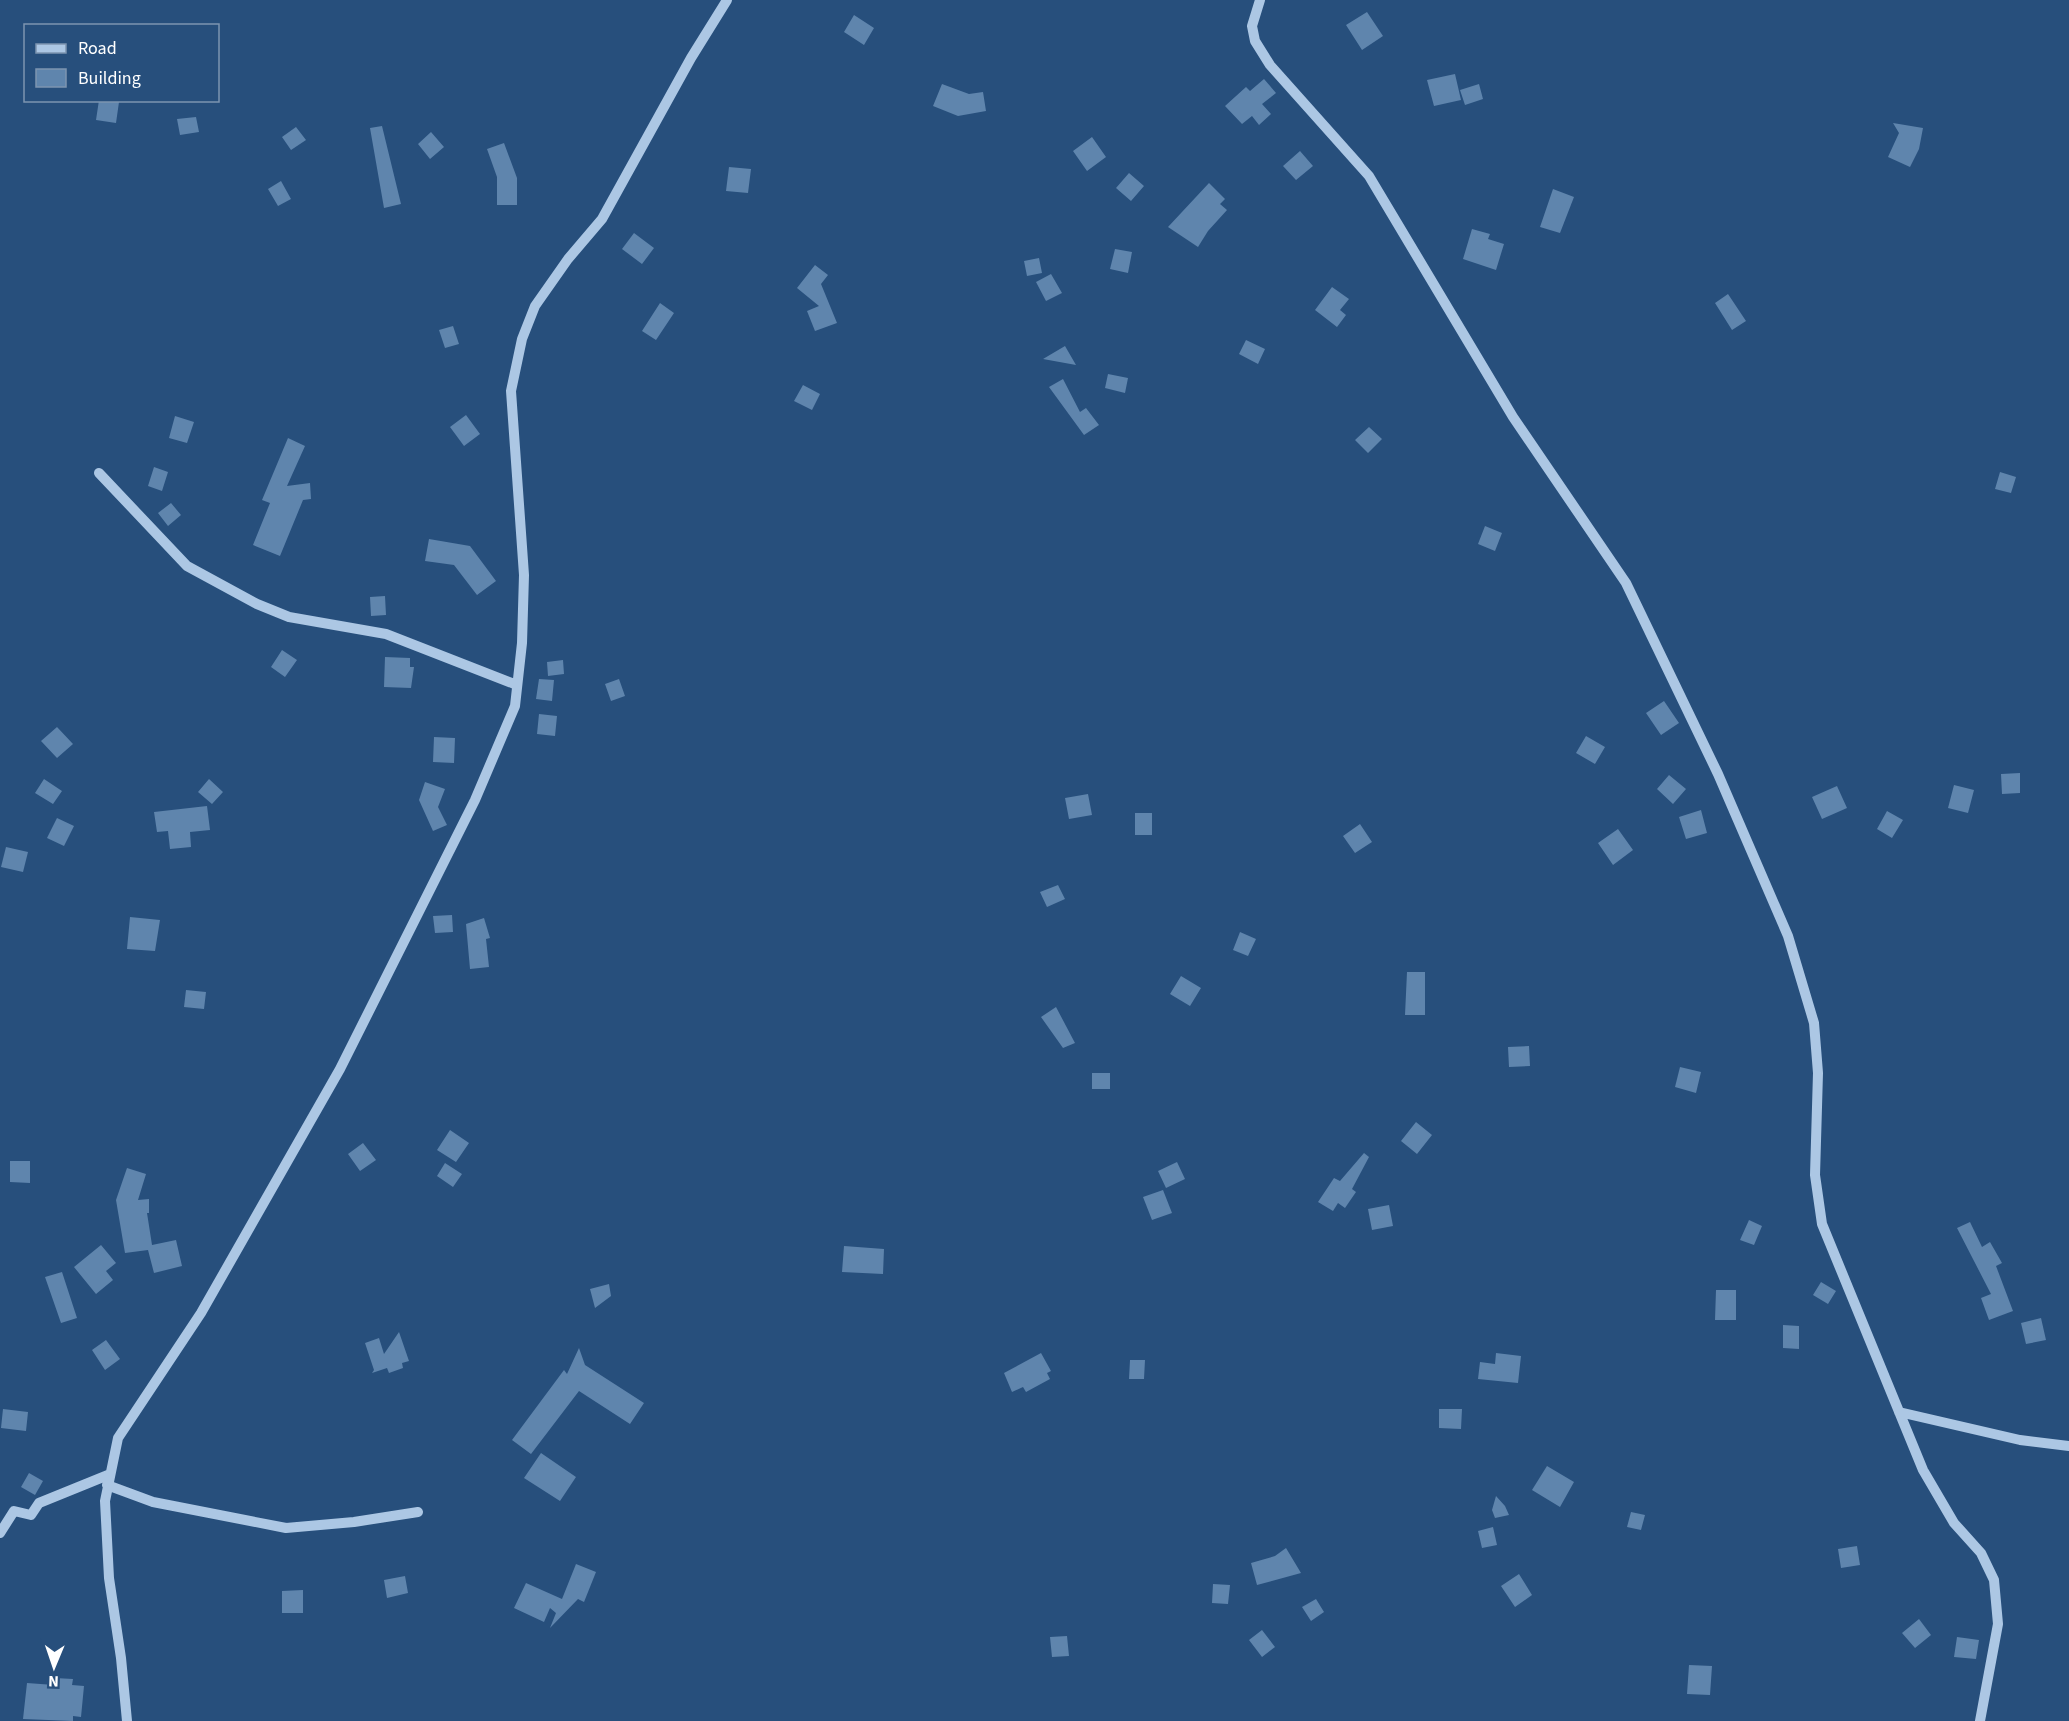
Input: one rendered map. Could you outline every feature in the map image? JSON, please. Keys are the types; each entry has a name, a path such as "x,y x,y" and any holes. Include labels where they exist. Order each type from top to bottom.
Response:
{"street":[{"path":"127,1721 109,1578 105,1501 118,1438 201,1313 340,1069 475,800 515,706 524,574 511,390 522,339 535,306 568,259 602,219 690,58 726,0"},
{"path":"1260,0 1252,26 1255,41 1270,65 1369,176 1513,417 1626,583 1718,774 1788,936 1814,1023 1818,1073 1815,1175 1822,1224 1923,1470 1954,1523 1981,1553 1994,1580 1998,1624 1980,1721"},
{"path":"99,473 187,566 257,604 289,617 386,634 517,685"},
{"path":"1899,1412 2020,1440 2069,1446"},
{"path":"0,1533 14,1511 31,1515 39,1503 108,1480 153,1502 217,1516 286,1527 354,1522 418,1512"}],"building":[{"path":"1367,12 1383,36 1362,50 1346,25"},
{"path":"854,15 874,28 864,45 844,32"},
{"path":"1455,74 1461,100 1434,106 1427,80"},
{"path":"1264,79 1276,93 1262,104 1271,114 1259,125 1252,116 1242,124 1225,106 1246,87 1250,91"},
{"path":"942,84 969,94 983,92 986,111 958,116 933,106"},
{"path":"1479,84 1483,99 1465,105 1460,90"},
{"path":"99,102 119,102 116,123 96,120"},
{"path":"196,117 199,132 180,135 177,119"},
{"path":"1893,123 1923,128 1919,149 1910,167 1888,157 1899,133"},
{"path":"382,126 401,204 384,208 370,128"},
{"path":"296,127 306,140 291,150 282,137"},
{"path":"431,132 444,147 430,159 418,144"},
{"path":"1092,137 1106,157 1087,171 1073,151"},
{"path":"504,143 517,178 517,205 497,205 497,177 487,149"},
{"path":"1300,151 1313,166 1296,180 1283,166"},
{"path":"729,167 751,169 748,193 726,191"},
{"path":"1129,173 1144,186 1131,201 1116,188"},
{"path":"281,181 291,199 278,206 268,189"},
{"path":"1209,183 1225,199 1220,204 1227,210 1208,231 1198,247 1168,227"},
{"path":"1553,189 1574,197 1560,233 1540,227"},
{"path":"1472,229 1490,234 1488,239 1504,244 1496,270 1463,259"},
{"path":"634,233 654,248 642,264 622,249"},
{"path":"1115,249 1132,252 1128,273 1110,269"},
{"path":"1039,258 1042,273 1027,276 1024,261"},
{"path":"815,265 828,275 821,284 837,323 815,331 807,311 819,306 797,288"},
{"path":"1051,274 1062,293 1046,301 1036,282"},
{"path":"1332,287 1349,299 1340,310 1346,315 1337,327 1315,310"},
{"path":"1728,294 1746,321 1732,330 1715,303"},
{"path":"660,303 674,313 656,340 642,331"},
{"path":"453,326 459,344 445,348 439,330"},
{"path":"1246,340 1265,349 1258,364 1239,354"},
{"path":"1065,346 1076,365 1043,359"},
{"path":"1108,374 1128,378 1125,393 1105,388"},
{"path":"1063,379 1080,412 1086,408 1099,425 1084,435 1049,387"},
{"path":"803,385 820,394 812,410 794,401"},
{"path":"466,415 480,434 464,446 450,427"},
{"path":"175,416 194,422 187,443 169,438"},
{"path":"1369,427 1382,439 1368,453 1355,440"},
{"path":"288,438 305,446 287,486 310,483 311,499 303,500 280,556 253,545 270,503 262,500"},
{"path":"154,467 168,472 162,491 148,486"},
{"path":"2000,472 2016,477 2011,493 1995,489"},
{"path":"171,503 181,515 168,526 158,513"},
{"path":"1485,526 1502,533 1495,551 1478,544"},
{"path":"429,539 470,546 496,581 477,595 454,565 425,561"},
{"path":"385,596 386,615 371,616 370,597"},
{"path":"282,650 297,660 285,677 271,667"},
{"path":"385,657 410,658 410,667 414,667 411,688 384,687"},
{"path":"563,660 564,674 548,676 547,662"},
{"path":"539,679 554,680 552,701 536,699"},
{"path":"619,679 625,696 611,701 605,684"},
{"path":"1664,701 1679,723 1661,735 1646,713"},
{"path":"539,714 557,716 555,736 537,734"},
{"path":"57,727 73,744 57,758 41,741"},
{"path":"1586,736 1605,747 1595,764 1576,753"},
{"path":"434,737 455,738 454,763 433,762"},
{"path":"2020,773 2020,793 2002,794 2001,774"},
{"path":"1669,775 1686,789 1673,804 1657,789"},
{"path":"44,779 62,791 53,804 35,793"},
{"path":"209,779 223,792 212,804 198,792"},
{"path":"425,782 445,789 438,807 447,825 433,831 419,800"},
{"path":"1954,785 1974,790 1968,813 1948,808"},
{"path":"1837,786 1847,808 1822,819 1812,797"},
{"path":"1088,794 1092,815 1069,819 1065,798"},
{"path":"207,806 210,830 190,832 191,847 170,849 168,831 157,832 154,812"},
{"path":"1701,810 1707,833 1686,839 1679,817"},
{"path":"1887,811 1903,820 1892,838 1877,829"},
{"path":"1135,813 1152,813 1152,835 1135,835"},
{"path":"57,818 74,826 64,846 47,838"},
{"path":"1360,824 1372,842 1355,853 1343,836"},
{"path":"1618,829 1633,850 1613,865 1598,843"},
{"path":"6,847 28,852 23,872 1,867"},
{"path":"1058,885 1065,899 1047,907 1040,892"},
{"path":"452,915 453,932 435,933 433,916"},
{"path":"130,917 160,920 155,951 127,949"},
{"path":"484,918 490,938 486,939 489,967 470,969 466,924"},
{"path":"1240,932 1256,939 1248,956 1233,950"},
{"path":"1407,972 1425,972 1425,1015 1405,1015"},
{"path":"1181,976 1201,988 1190,1006 1170,994"},
{"path":"186,990 206,992 204,1009 184,1007"},
{"path":"1056,1007 1075,1043 1063,1048 1041,1017"},
{"path":"1529,1046 1530,1066 1509,1067 1508,1047"},
{"path":"1680,1067 1701,1072 1696,1093 1675,1087"},
{"path":"1092,1073 1110,1073 1110,1089 1092,1089"},
{"path":"1416,1122 1432,1135 1417,1154 1401,1141"},
{"path":"450,1130 469,1143 456,1162 437,1150"},
{"path":"363,1143 376,1160 360,1171 348,1154"},
{"path":"1364,1153 1369,1157 1352,1189 1356,1192 1345,1208 1338,1203 1333,1211 1318,1202 1334,1178 1340,1181"},
{"path":"10,1161 30,1161 30,1183 10,1182"},
{"path":"1177,1162 1185,1179 1166,1188 1158,1171"},
{"path":"445,1163 462,1174 453,1187 437,1176"},
{"path":"127,1168 146,1174 138,1200 149,1199 149,1213 147,1213 152,1245 176,1240 182,1266 154,1273 148,1250 125,1253 116,1200"},
{"path":"1163,1190 1172,1213 1152,1220 1143,1197"},
{"path":"1389,1205 1393,1226 1372,1230 1368,1209"},
{"path":"1749,1220 1762,1226 1754,1245 1740,1240"},
{"path":"1970,1222 1982,1247 1990,1242 2002,1263 1996,1266 2013,1311 1989,1320 1981,1298 1991,1294 1957,1228"},
{"path":"101,1245 116,1263 106,1271 113,1280 96,1294 74,1267"},
{"path":"844,1246 884,1249 883,1274 842,1272"},
{"path":"62,1272 77,1318 61,1323 45,1277"},
{"path":"1821,1282 1836,1291 1828,1304 1813,1295"},
{"path":"609,1284 611,1296 595,1308 590,1289"},
{"path":"1716,1290 1736,1290 1736,1320 1715,1320"},
{"path":"2041,1318 2046,1340 2026,1344 2021,1323"},
{"path":"1783,1325 1799,1326 1799,1349 1783,1348"},
{"path":"399,1332 409,1361 402,1363 403,1368 389,1373 387,1368 372,1373 374,1370 365,1343 379,1338 384,1354"},
{"path":"106,1340 120,1359 105,1370 92,1350"},
{"path":"579,1348 585,1365 644,1403 630,1424 579,1391 531,1454 512,1440 564,1370 567,1374"},
{"path":"1041,1353 1051,1371 1047,1373 1050,1379 1026,1392 1023,1387 1012,1392 1004,1373"},
{"path":"1496,1353 1521,1356 1518,1383 1478,1379 1480,1362 1495,1364"},
{"path":"1130,1360 1145,1360 1144,1379 1129,1379"},
{"path":"3,1409 28,1412 26,1431 1,1428"},
{"path":"1439,1409 1462,1409 1461,1429 1439,1428"},
{"path":"541,1453 576,1477 560,1501 524,1478"},
{"path":"1547,1466 1574,1482 1560,1507 1532,1490"},
{"path":"29,1473 43,1481 35,1495 21,1487"},
{"path":"1496,1496 1509,1515 1495,1518 1492,1510"},
{"path":"1631,1512 1645,1515 1641,1530 1627,1527"},
{"path":"1493,1527 1497,1545 1482,1548 1478,1531"},
{"path":"1857,1546 1860,1565 1841,1568 1838,1549"},
{"path":"1286,1548 1301,1573 1257,1585 1251,1563 1275,1556"},
{"path":"576,1564 596,1572 584,1602 578,1599 550,1628 556,1613 550,1608 544,1622 514,1608 526,1583 562,1599"},
{"path":"1519,1574 1532,1595 1515,1607 1501,1586"},
{"path":"405,1576 408,1593 387,1598 384,1580"},
{"path":"1213,1584 1230,1585 1228,1604 1212,1603"},
{"path":"303,1590 303,1613 282,1613 282,1591"},
{"path":"1316,1599 1324,1612 1311,1621 1302,1607"},
{"path":"1919,1619 1931,1635 1915,1648 1902,1633"},
{"path":"1262,1630 1275,1647 1262,1657 1249,1640"},
{"path":"1067,1636 1069,1656 1052,1657 1050,1637"},
{"path":"1957,1637 1979,1640 1976,1659 1954,1657"},
{"path":"1689,1665 1712,1666 1710,1695 1687,1694"},
{"path":"55,1678 73,1679 72,1685 84,1686 81,1717 73,1716 73,1721 23,1719 27,1683 54,1685"}]}
